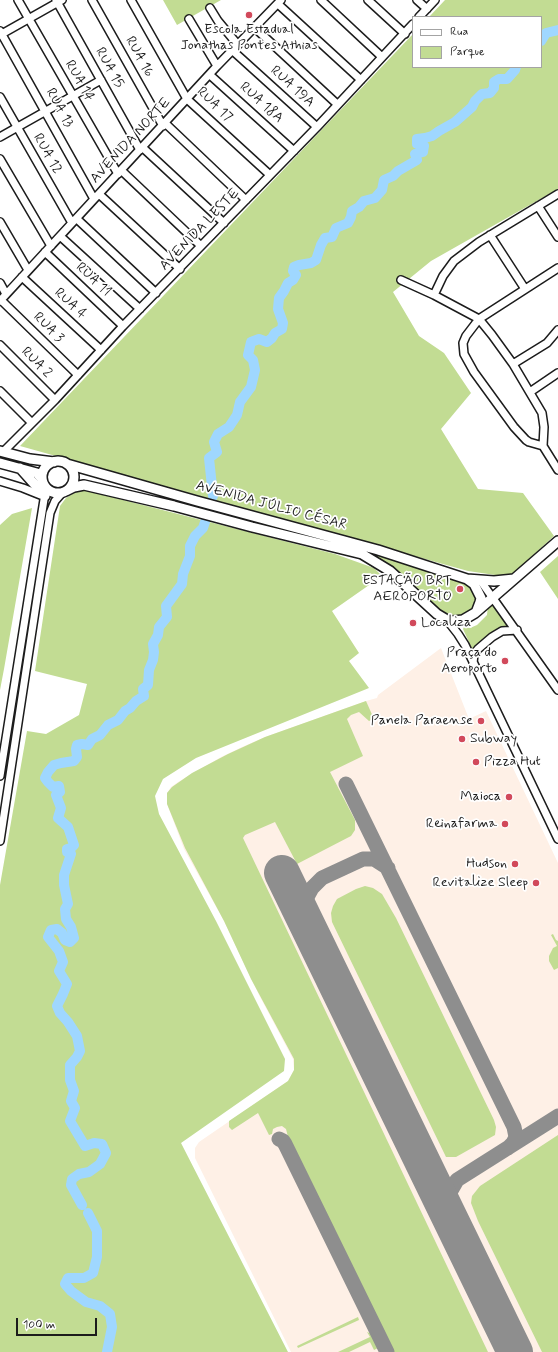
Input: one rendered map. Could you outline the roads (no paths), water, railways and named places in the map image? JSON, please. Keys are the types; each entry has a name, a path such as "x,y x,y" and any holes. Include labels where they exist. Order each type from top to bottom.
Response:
{"main road":[{"path":"1,451 30,459 67,464 74,476 72,484 64,492 53,492 44,488 20,468"},
{"path":"44,488 44,470 54,462"},
{"path":"0,463 37,473 44,488"},
{"name":"AVENIDA JÚLIO CÉSAR","path":"67,464 378,550 467,579 501,581 514,579"},
{"path":"0,469 9,465"},
{"name":"AVENIDA JÚLIO CÉSAR","path":"64,492 74,487 84,485 174,506 362,554 390,571 432,610 447,620"},
{"path":"447,620 464,620 475,613 558,541"},
{"path":"467,579 474,584 481,598 475,613"}],"street":[{"name":"RUA 14","path":"18,0 73,96 120,172 201,246"},
{"name":"RUA 16","path":"92,0 164,124 246,200"},
{"name":"RUA 17","path":"131,0 187,99 270,175"},
{"path":"321,0 382,57"},
{"path":"368,0 405,34"},
{"path":"417,0 427,9"},
{"path":"420,16 435,0"},
{"path":"1,33 58,1"},
{"name":"RUA 15","path":"58,1 101,80 141,148 224,223"},
{"path":"279,2 361,80"},
{"name":"AVENIDA NORTE","path":"0,300 217,66 279,2"},
{"name":"RUA 19A","path":"210,8 235,48 317,127"},
{"path":"189,19 217,66"},
{"name":"AVENIDA LESTE","path":"1,451 55,400 123,326 294,151 412,25"},
{"path":"255,28 337,104"},
{"name":"RUA 13","path":"1,33 97,197 180,269"},
{"name":"RUA 18A","path":"210,75 294,151"},
{"path":"0,138 101,80"},
{"name":"RUA 12","path":"0,97 17,128 74,221 156,293"},
{"path":"0,159 51,246"},
{"path":"434,295 443,276 454,262 490,235 558,194"},
{"path":"538,206 558,237"},
{"path":"0,222 28,270"},
{"path":"490,235 525,289"},
{"path":"60,236 140,309"},
{"name":"RUA 11","path":"45,252 123,326"},
{"path":"558,268 479,319 466,336 463,348 464,354 474,372 522,437 529,442 543,446 558,470"},
{"name":"RUA 4","path":"22,277 101,350"},
{"path":"401,280 434,295 479,319 513,364 542,413 545,436 543,446"},
{"path":"0,283 6,294"},
{"name":"RUA 3","path":"0,300 78,376"},
{"path":"463,311 473,327"},
{"path":"513,364 546,342 558,330"},
{"name":"RUA 2","path":"0,345 55,400"},
{"path":"530,392 558,373"},
{"path":"0,391 31,422"},
{"path":"0,481 23,488 44,488 0,776"},
{"path":"0,841 50,513 55,500 64,492"},
{"path":"480,580 558,690"},
{"name":"AVENIDA JÚLIO CÉSAR","path":"447,620 458,634 473,663 558,839"},
{"path":"473,663 474,654 492,637 502,631 516,630"}],"waterway":[{"path":"542,39 546,33 558,30"},
{"path":"213,496 209,458 217,452 214,442 218,434 229,427 237,415 240,402 251,387 255,370 253,360 248,355 251,342 259,339 267,342 275,333 282,329 283,323 278,309 279,298 288,283 293,280 296,275 293,271 294,267 311,263 316,260 325,238 332,237 336,228 348,223 352,211 359,207 364,201 375,198 382,190 384,180 393,176 398,171 417,160 415,154 423,152 424,146 417,144 417,139 432,136 455,122 472,107 475,101 482,94 490,93 494,88 494,82 499,79 507,79 516,68"},
{"path":"82,1205 71,1185 72,1179 79,1174 89,1172 100,1164 106,1153 102,1144 94,1143 85,1146 70,1121 75,1108 71,1101 74,1091 70,1080 70,1065 80,1051 77,1036 60,1013 57,1006 67,984 59,971 63,962 59,951 48,937 51,930 57,929 62,933 65,940 70,942 74,938 71,927 66,919 65,909 68,904 64,885 64,875 71,854 67,852 67,849 74,845 68,827 58,818 61,808 56,795 60,792 59,786 53,787 45,778 54,765 74,761 77,757 77,745 88,745 92,739 100,735 108,725 118,720 125,711 144,696 143,689 148,685 149,670 153,660 153,644 158,635 159,627 167,617 166,606 182,584 183,574 190,556 190,546 195,536 203,528 205,522"},
{"path":"88,1213 97,1231 97,1257 93,1273 84,1278 68,1278 65,1284 71,1291 86,1302 100,1306 110,1314 112,1327 107,1352"}],"place":[{"name":"Escola Estadual Jonathas Pontes Athias","path":"249,15"},
{"name":"ESTAÇÃO BRT AEROPORTO","path":"460,589"},
{"name":"Localiza","path":"413,623"},
{"name":"Praça do Aeroporto","path":"505,661"},
{"name":"Panela Paraense","path":"481,721"},
{"name":"Subway","path":"462,739"},
{"name":"Pizza Hut","path":"476,762"},
{"name":"Maioca","path":"509,797"},
{"name":"Reinafarma","path":"505,824"},
{"name":"Hudson","path":"515,864"},
{"name":"Revitalize Sleep","path":"536,883"}]}
